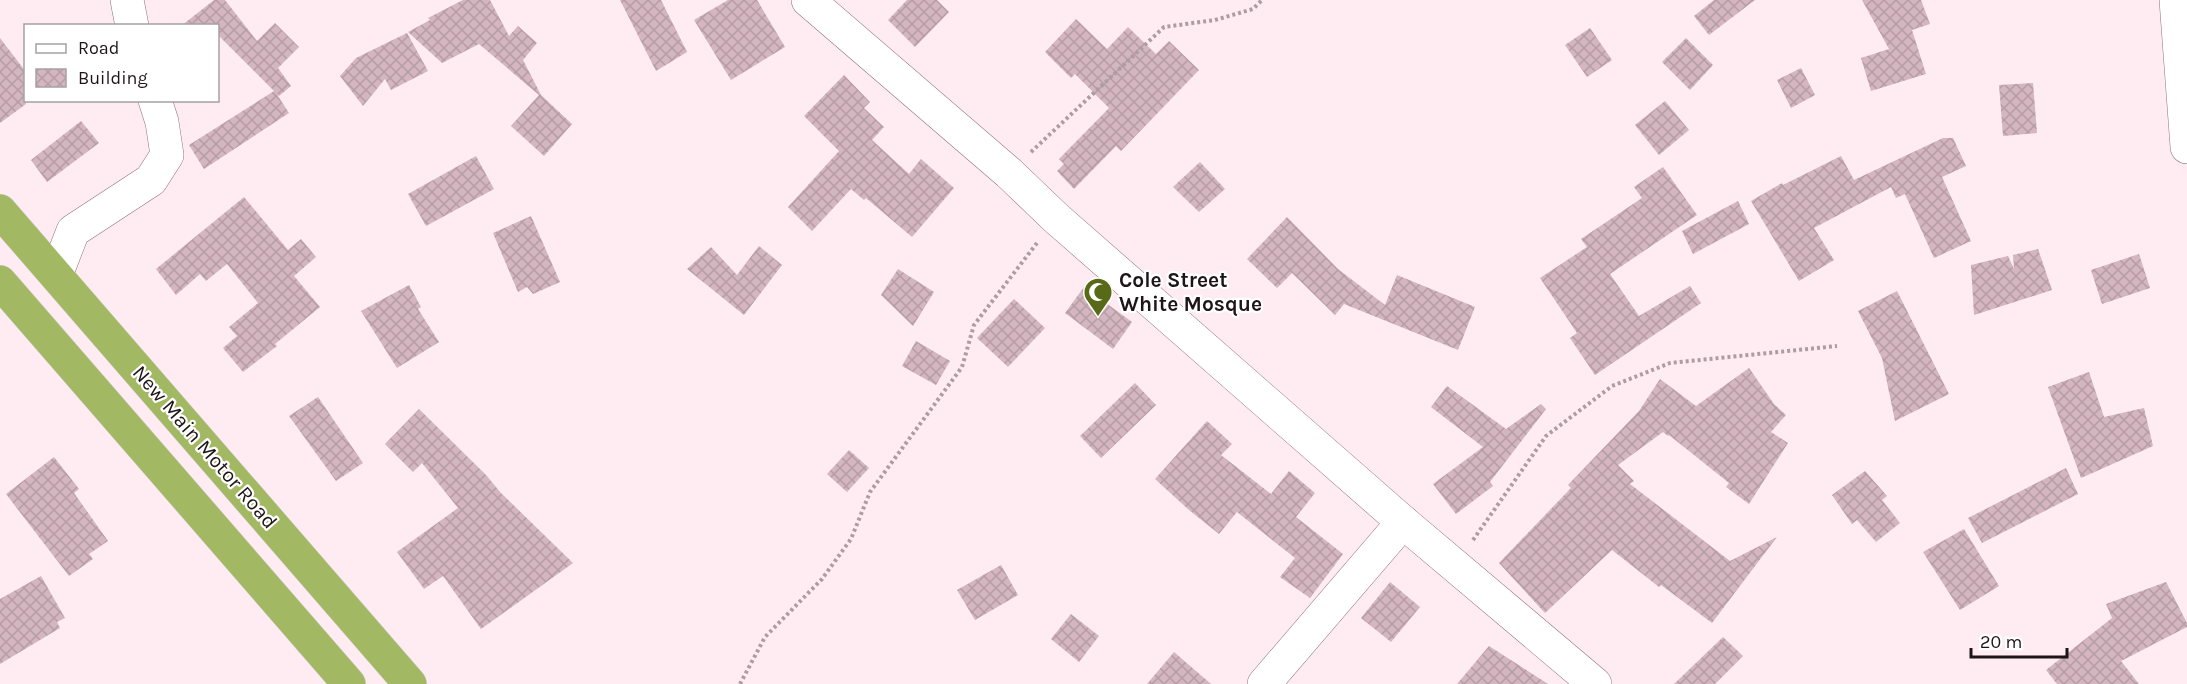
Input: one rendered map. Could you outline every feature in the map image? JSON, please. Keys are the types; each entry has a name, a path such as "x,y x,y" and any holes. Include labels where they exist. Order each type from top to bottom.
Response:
{"highway":[{"name":"New Main Motor Road","path":"0,211 410,684"},
{"path":"0,282 349,684"}],"street":[{"path":"127,0 132,24"},
{"path":"808,0 1009,173 1056,218 1403,522 1595,684"},
{"path":"2176,0 2187,147"},
{"path":"56,275 73,231 151,180 166,155 162,122 156,102"},
{"path":"1264,684 1403,522"}],"path":[{"path":"1009,173 1164,27 1215,20 1253,9 1262,0"},
{"path":"740,684 765,637 822,579 851,539 870,492 962,367 974,325 1056,218"},
{"path":"1455,565 1546,436 1612,386 1670,363 1837,346"}],"building":[{"path":"214,0 225,0 257,41 275,23 299,47 278,68 291,86 279,96 276,93 289,113 204,169 189,145 274,91 219,36 219,24 184,24"},
{"path":"463,0 490,0 509,36 518,26 537,43 523,60 541,95 572,124 544,156 511,126 539,95 479,44 442,63 408,32 430,20 428,18"},
{"path":"620,0 661,0 687,52 656,71"},
{"path":"728,0 757,0 785,47 731,80 694,20"},
{"path":"907,0 937,0 949,12 915,47 888,20"},
{"path":"1714,0 1755,0 1709,35 1694,16"},
{"path":"1862,0 1921,0 1930,24 1912,30 1926,74 1871,91 1861,58 1889,49"},
{"path":"1076,19 1107,49 1128,27 1156,54 1169,41 1199,70 1121,151 1116,146 1074,189 1057,171 1064,164 1059,159 1109,108 1075,74 1071,78 1045,52"},
{"path":"1590,28 1612,60 1587,77 1565,45"},
{"path":"407,33 428,71 391,90 385,79 363,106 340,76 356,58"},
{"path":"0,38 24,69 24,102 26,104 0,123"},
{"path":"1686,38 1713,65 1690,90 1662,62"},
{"path":"1801,68 1815,95 1791,108 1777,80"},
{"path":"844,75 870,102 864,108 884,127 872,140 909,174 921,159 954,188 912,237 866,198 864,200 851,189 812,231 788,207 839,151 804,116"},
{"path":"2033,83 2037,133 2003,136 1999,85"},
{"path":"1665,101 1689,130 1659,155 1635,125"},
{"path":"81,121 99,143 47,182 31,160"},
{"path":"1943,138 1953,138 1966,166 1942,177 1971,241 1934,258 1905,194 1896,198 1891,187 1814,228 1834,260 1799,281 1751,201 1782,183 1783,185 1841,156 1854,180"},
{"path":"476,156 494,189 426,226 408,194"},
{"path":"1200,162 1225,189 1199,212 1173,187"},
{"path":"1663,167 1697,215 1610,274 1639,316 1690,286 1701,303 1595,375 1570,338 1577,333 1540,278 1587,247 1581,239 1642,198 1634,187"},
{"path":"244,197 288,250 301,239 316,257 294,276 320,307 275,344 277,346 243,372 223,348 237,336 229,327 258,303 227,264 206,281 200,274 176,295 156,269"},
{"path":"1738,201 1749,224 1693,254 1682,231"},
{"path":"531,216 560,282 533,294 527,287 518,292 493,233"},
{"path":"1287,217 1338,269 1385,305 1397,275 1475,307 1458,350 1344,304 1335,315 1292,273 1277,288 1247,259"},
{"path":"759,246 782,265 744,315 687,269 711,247 737,275"},
{"path":"2038,249 2052,290 1974,315 1971,265 2008,256 2014,269 2013,255"},
{"path":"2139,254 2150,288 2102,304 2091,270"},
{"path":"898,269 934,292 913,326 881,295"},
{"path":"409,285 421,307 418,309 439,342 397,368 361,311"},
{"name":"Cole Street White Mosque","path":"1084,287 1132,322 1113,349 1065,313"},
{"path":"1897,291 1949,394 1895,421 1882,358 1858,311"},
{"path":"1014,299 1045,328 1008,367 977,338"},
{"path":"916,341 950,361 936,385 902,366"},
{"path":"1749,368 1774,404 1786,415 1771,432 1788,443 1749,504 1726,487 1729,483 1663,432 1618,465 1634,481 1630,484 1730,561 1777,537 1712,623 1661,585 1659,587 1612,550 1545,613 1499,563 1571,488 1568,485 1639,411 1660,379 1696,406"},
{"path":"2089,372 2104,417 2144,408 2153,446 2081,478 2048,387"},
{"path":"1135,383 1156,405 1101,458 1080,436"},
{"path":"1447,386 1506,429 1541,404 1546,409 1490,482 1493,486 1456,514 1433,484 1483,447 1431,407"},
{"path":"318,397 363,463 336,481 289,416"},
{"path":"419,409 573,563 481,629 443,576 424,589 397,552 458,508 422,463 413,472 385,444"},
{"path":"1207,421 1232,444 1221,455 1271,494 1289,471 1315,493 1296,517 1343,554 1310,598 1280,577 1295,558 1237,512 1219,534 1155,479"},
{"path":"849,450 869,468 847,492 827,474"},
{"path":"54,457 79,489 74,493 108,541 89,554 93,559 69,576 6,494"},
{"path":"2066,468 2078,494 1982,543 1968,518"},
{"path":"1865,471 1887,496 1882,500 1900,523 1876,542 1857,520 1852,524 1832,495"},
{"path":"1964,529 1999,586 1960,610 1923,552"},
{"path":"1001,565 1018,595 975,620 957,590"},
{"path":"41,576 65,618 57,622 60,628 0,664 0,599"},
{"path":"1390,582 1420,607 1391,642 1361,618"},
{"path":"2166,582 2187,627 2121,661 2139,684 2057,684 2046,670 2112,618 2106,604"},
{"path":"1071,614 1099,636 1079,662 1051,639"},
{"path":"1723,637 1743,656 1715,684 1674,684"},
{"path":"1489,646 1548,684 1457,684"},
{"path":"1174,652 1211,684 1147,684"}],"place":[{"name":"Cole Street White Mosque","path":"1098,318"}]}
